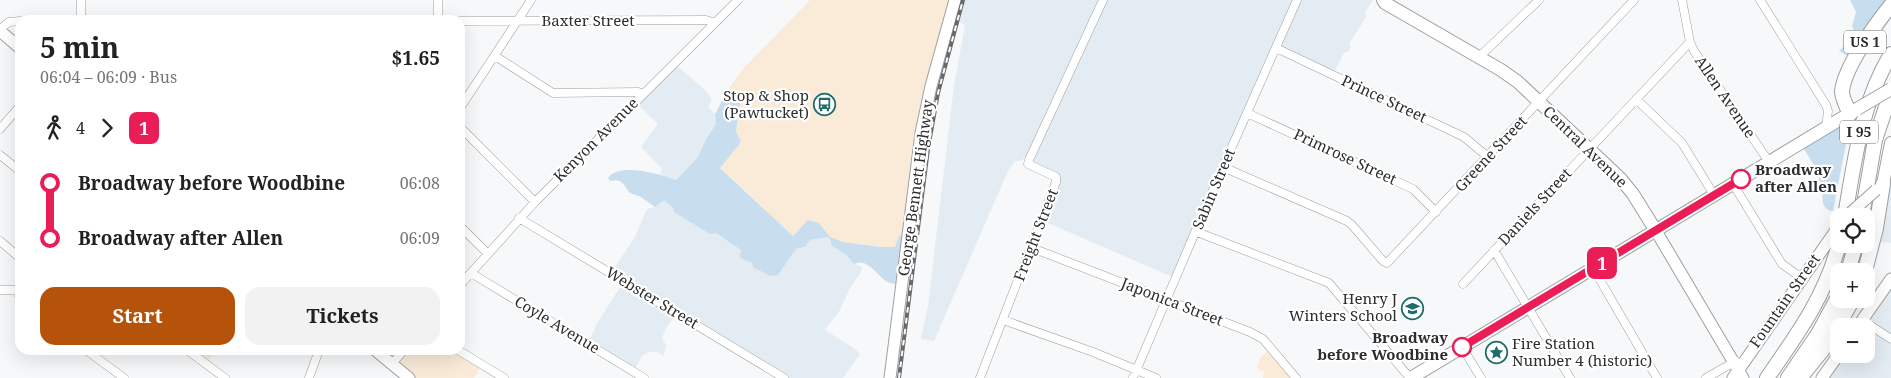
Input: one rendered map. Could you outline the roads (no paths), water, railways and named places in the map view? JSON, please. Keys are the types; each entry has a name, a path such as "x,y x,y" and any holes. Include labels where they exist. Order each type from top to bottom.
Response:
{"highway":[{"name":"US 1","path":"1854,112 1842,95 1845,82 1863,45 1891,5"},
{"name":"I 95","path":"1847,208 1854,155 1861,125 1873,91 1891,54"},
{"name":"I 95","path":"1863,208 1875,140 1891,90"},
{"path":"1866,263 1876,228 1884,185"},
{"path":"1767,378 1818,301 1830,274 1831,253"},
{"path":"1788,378 1818,334 1832,308"},
{"path":"1800,378 1829,342 1848,308"}],"main road":[{"name":"George Bennett Highway","path":"890,378 921,133 931,86 955,0"},
{"name":"Central Avenue","path":"1382,1 1510,76 1628,186 1739,369"},
{"path":"0,30 15,44"},
{"path":"1410,378 1891,90"},
{"path":"1856,208 1884,185 1891,143"},
{"name":"Fountain Street","path":"1739,369 1802,278 1830,246"},
{"path":"1864,318 1891,279"},
{"path":"381,355 410,378"},
{"path":"1822,378 1833,363"}],"street":[{"path":"81,0 82,15"},
{"path":"438,0 438,15"},
{"path":"465,95 495,56 531,0"},
{"name":"Kenyon Avenue","path":"465,280 519,218 738,0"},
{"name":"Freight Street","path":"980,378 1032,248 1056,177 1033,168 1028,164 1029,160 1103,0"},
{"name":"Sabin Street","path":"1133,378 1297,0"},
{"path":"1479,58 1539,0"},
{"name":"Greene Street","path":"1223,167 1347,221 1383,261 1388,263 1634,0"},
{"name":"Allen Avenue","path":"1682,0 1690,42 1694,51 1769,162"},
{"path":"1760,0 1826,105 1828,111 1826,128"},
{"name":"Baxter Street","path":"465,21 706,20 715,23"},
{"path":"0,30 9,22 15,21"},
{"name":"Daniels Street","path":"1462,284 1690,42"},
{"name":"Prince Street","path":"1276,48 1464,137 1488,157"},
{"path":"495,56 553,93 638,92 643,94"},
{"path":"1636,99 1678,138 1714,196"},
{"path":"0,129 15,112"},
{"name":"Primrose Street","path":"1247,113 1413,189 1436,212"},
{"path":"465,132 535,202"},
{"path":"0,155 15,167"},
{"path":"1733,184 1778,258 1788,269 1802,278"},
{"name":"Webster Street","path":"519,218 784,378"},
{"path":"465,231 488,254"},
{"path":"1196,232 1329,283 1410,378"},
{"path":"0,241 15,254"},
{"name":"Japonica Street","path":"1032,248 1257,336 1263,339 1296,378"},
{"path":"1494,250 1570,378"},
{"path":"1593,268 1657,378"},
{"name":"Coyle Avenue","path":"471,273 644,378"},
{"path":"0,290 15,290"},
{"path":"1003,320 1156,378"},
{"path":"1875,331 1891,339"},
{"path":"1462,347 1481,378"},
{"path":"465,354 504,378"},
{"path":"93,355 124,378"},
{"path":"194,355 225,378"},
{"path":"309,378 317,355"},
{"path":"392,364 399,355"},
{"path":"1706,378 1739,369"}],"railway":[{"path":"899,378 928,149 938,93 963,0"}],"place":[{"name":"Stop & Shop (Pawtucket)","path":"825,105"},
{"name":"Broadway after Allen","path":"1741,179"},
{"name":"Henry J Winters School","path":"1413,308"},
{"name":"Broadway before Woodbine","path":"1462,347"},
{"name":"Fire Station Number 4 (historic)","path":"1496,353"}]}
